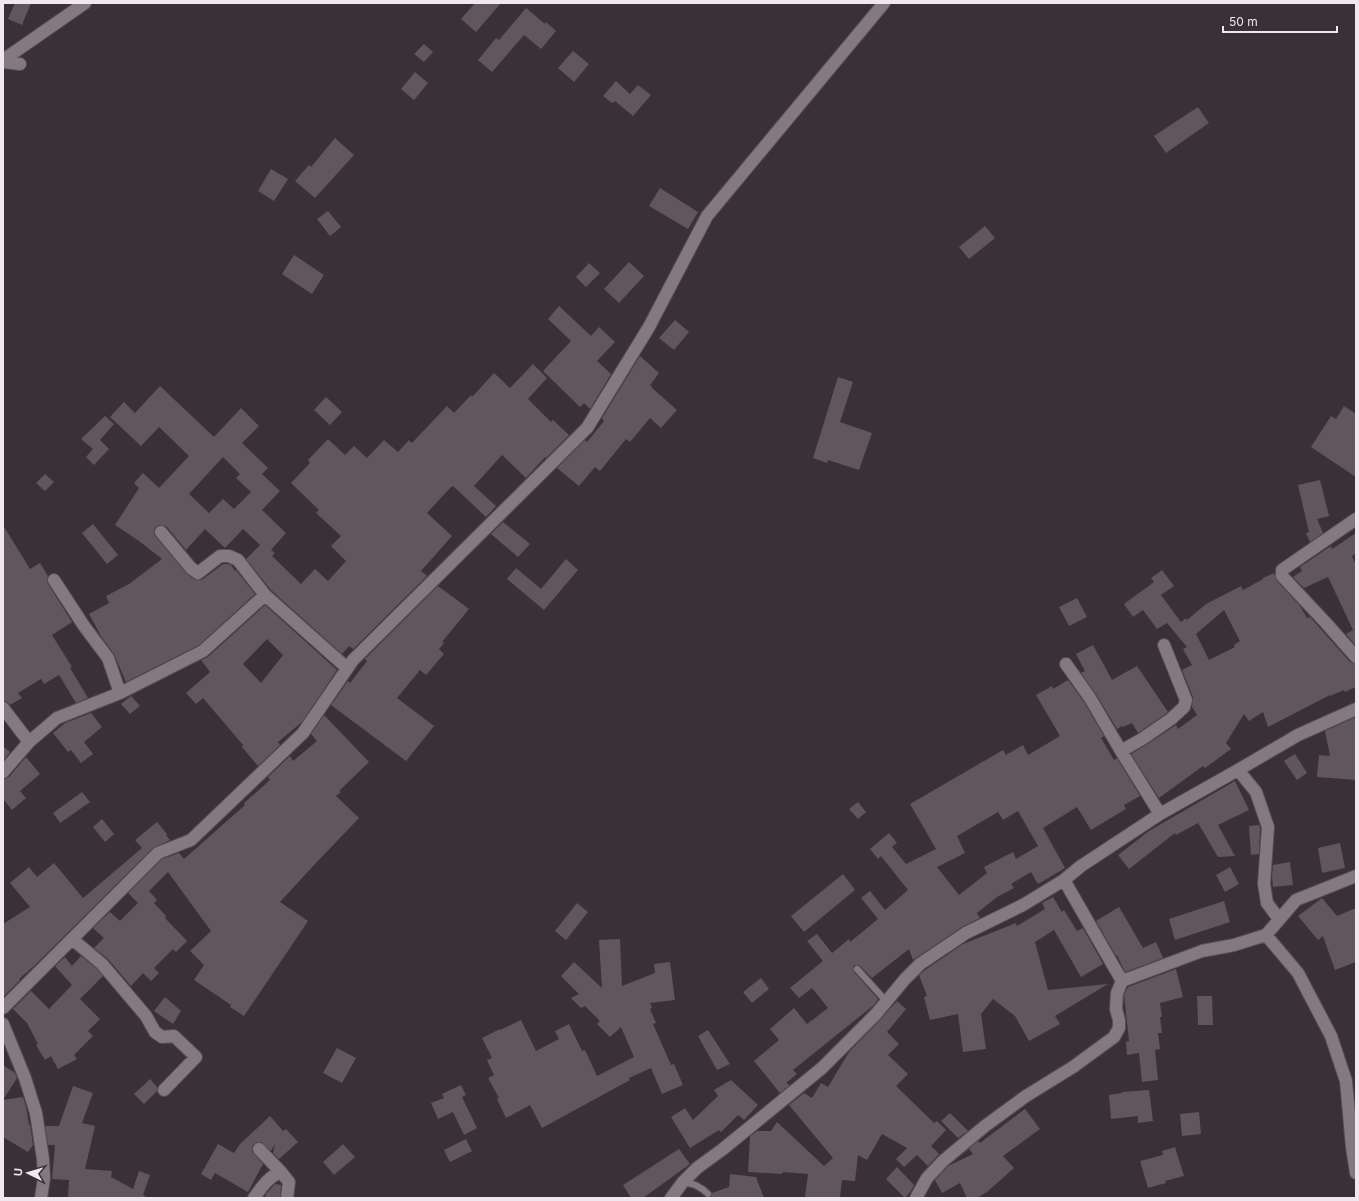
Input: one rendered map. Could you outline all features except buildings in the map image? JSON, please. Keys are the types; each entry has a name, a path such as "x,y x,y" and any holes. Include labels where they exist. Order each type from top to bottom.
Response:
{"street":[{"path":"3,61 85,3"},
{"path":"3,1008 158,853 191,840 303,733 353,660 587,428 649,328 707,216 884,3"},
{"path":"3,61 20,64"},
{"path":"1356,519 1282,570 1281,573 1356,656"},
{"path":"161,532 191,568 198,573 220,556 230,556 238,560 265,595 347,668"},
{"path":"54,580 84,626 108,658 120,693"},
{"path":"3,772 29,742 57,718 120,693 204,651 265,595"},
{"path":"1121,751 1142,740 1184,707 1186,700 1164,645"},
{"path":"1066,664 1090,698 1160,814"},
{"path":"3,708 29,742"},
{"path":"671,1198 683,1182 697,1168 723,1149 822,1068 876,1014 905,979 920,964 966,934 1023,905 1064,880 1081,866 1160,814 1298,735 1356,708"},
{"path":"1238,770 1256,792 1268,827 1264,884 1267,903 1279,919"},
{"path":"916,1198 927,1178 943,1161 985,1126 1026,1096 1073,1067 1114,1037 1120,1028 1116,1009 1117,993 1122,981 1202,951 1234,945 1266,935 1296,900 1356,876"},
{"path":"1064,880 1122,981"},
{"path":"1266,935 1298,973 1330,1036 1346,1081 1356,1173"},
{"path":"72,939 102,964 146,1016 155,1032 162,1037 174,1036 196,1057 164,1090"},
{"path":"3,1024 25,1078 36,1113 44,1178 41,1198"},
{"path":"259,1149 289,1182 287,1198"},
{"path":"254,1198 264,1184 276,1173 281,1172"}],"lane":[{"path":"857,969 887,1002"},
{"path":"683,1182 701,1187 708,1194"}]}
